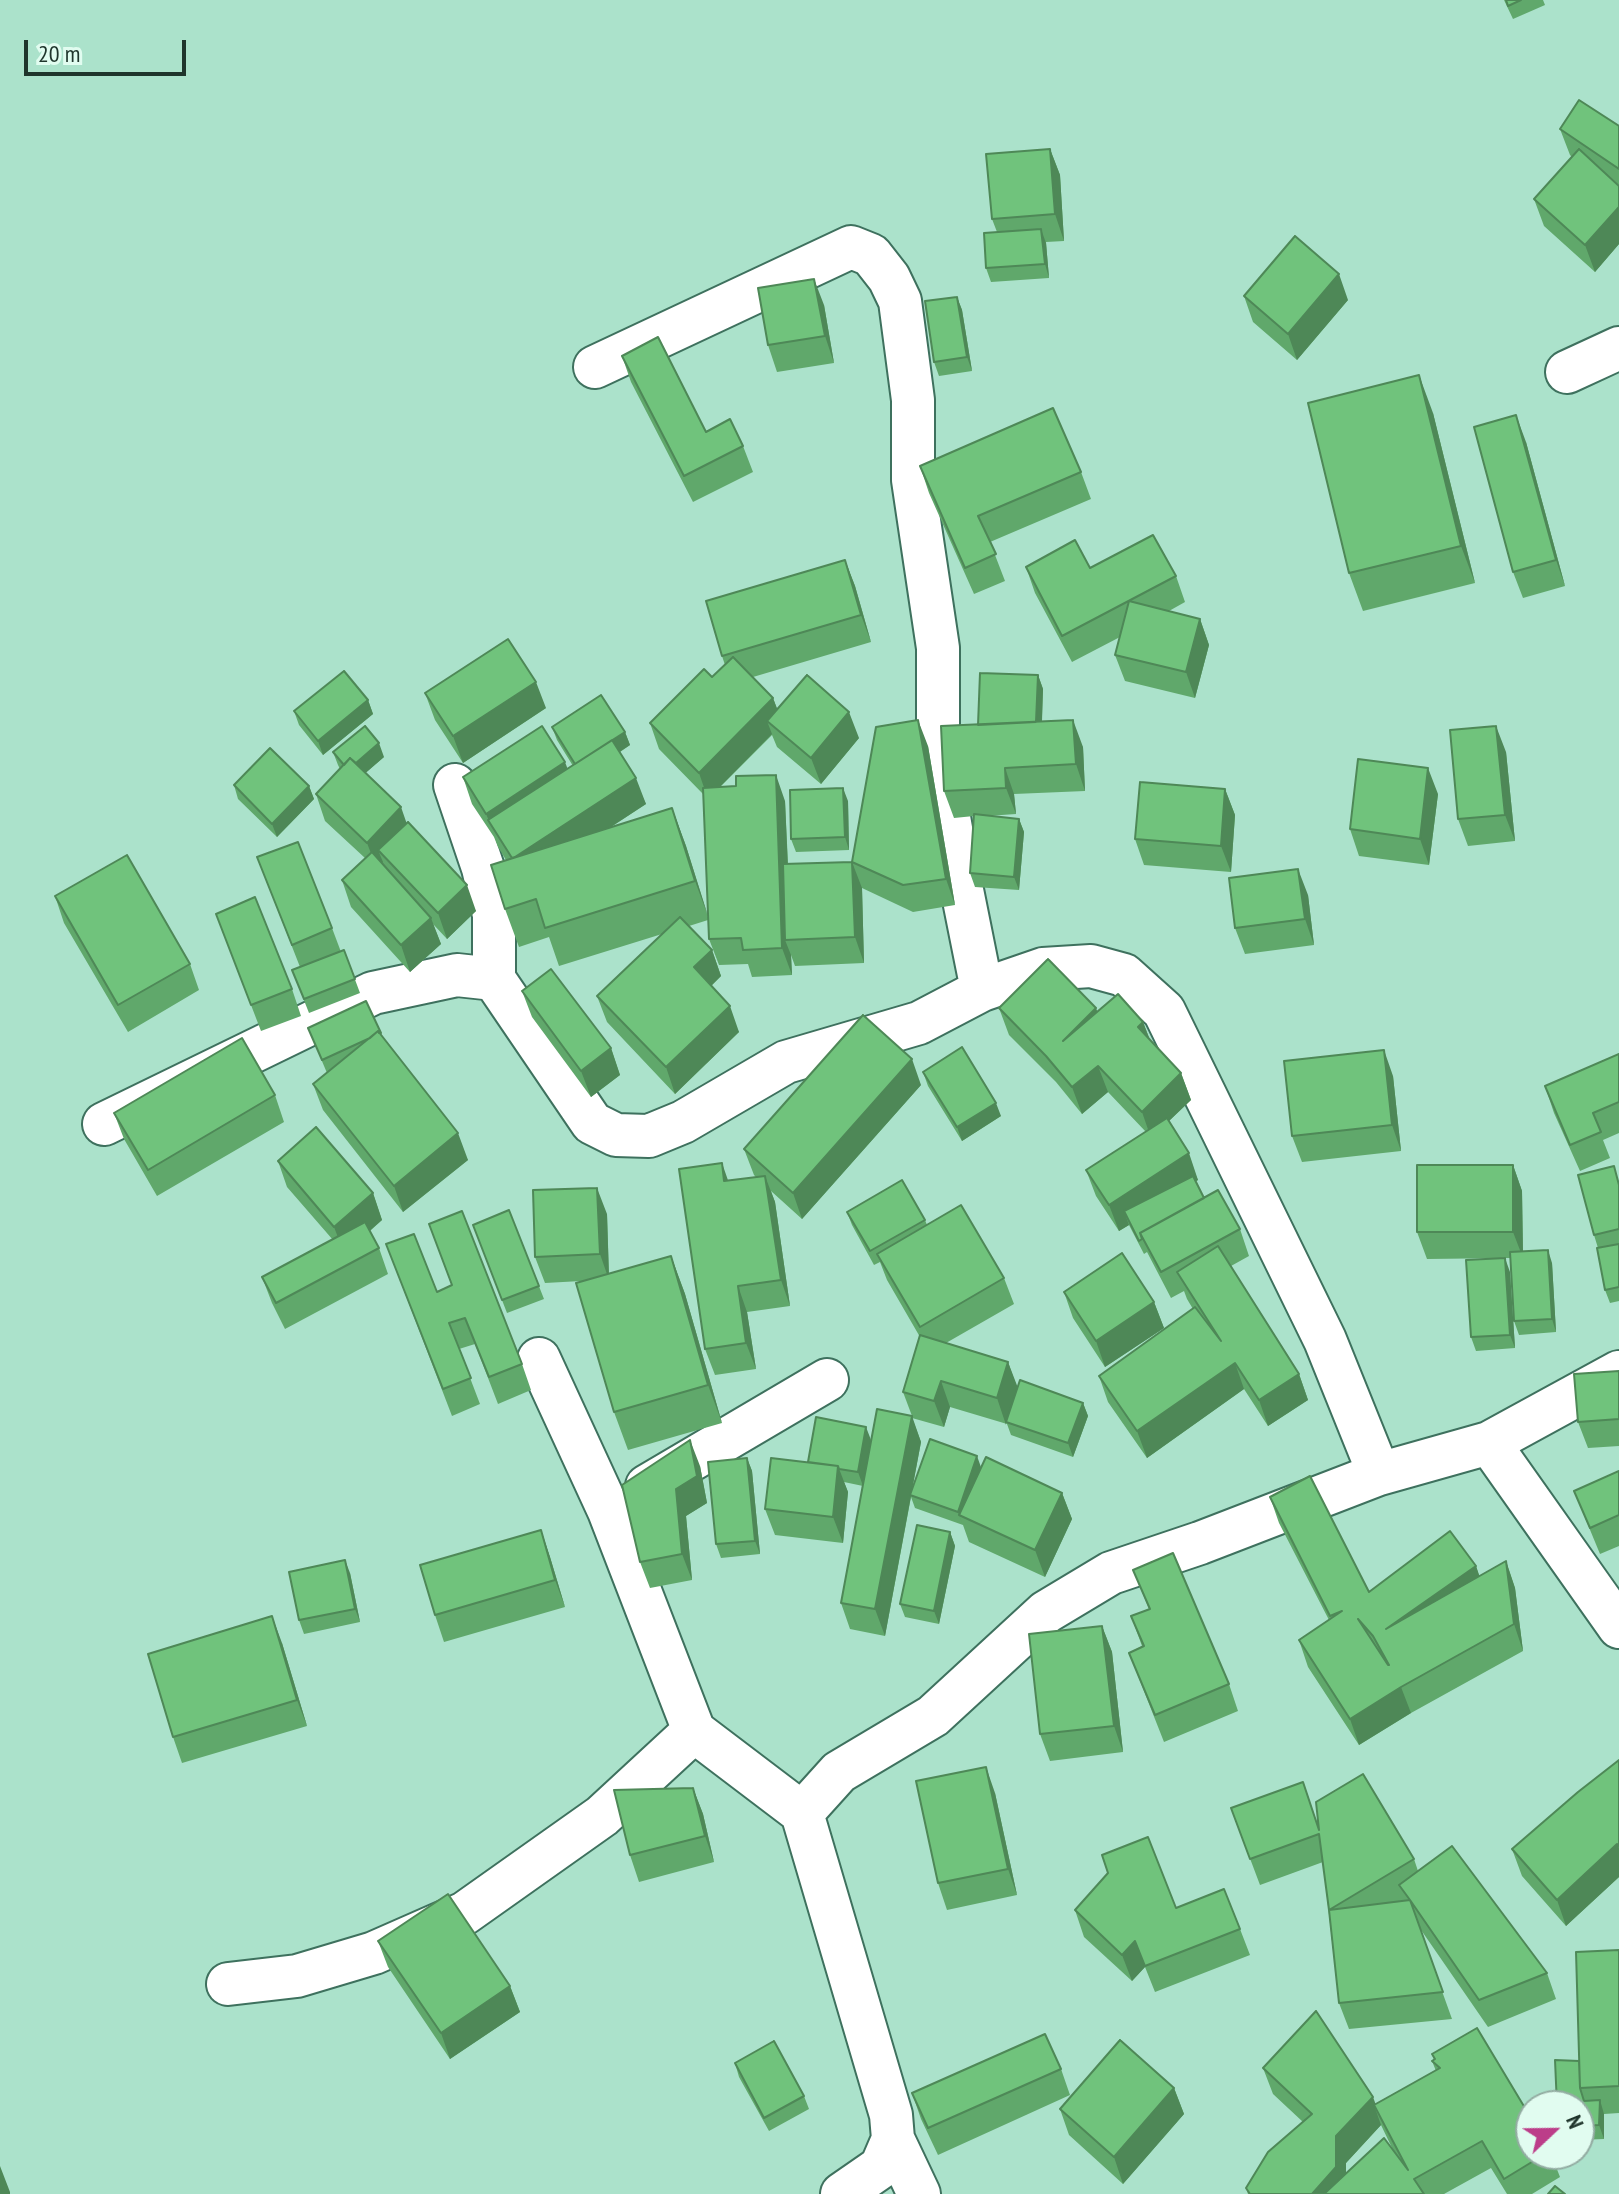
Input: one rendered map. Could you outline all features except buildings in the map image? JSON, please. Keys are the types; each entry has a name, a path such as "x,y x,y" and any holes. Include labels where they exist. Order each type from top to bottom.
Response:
{"street":[{"path":"595,367 851,247 871,255 889,278 900,301 913,400 913,480 938,648 938,754 982,990"},
{"path":"1567,372 1619,348"},
{"path":"455,785 483,868 494,915 494,979 592,1123 616,1135 649,1136 683,1122 786,1062 919,1023 982,990 1043,969 1091,966 1124,975 1164,1011 1325,1340 1379,1474"},
{"path":"104,1124 373,993 457,975 494,979"},
{"path":"539,1359 609,1511 694,1731 802,1813 891,2115 893,2139 919,2194"},
{"path":"802,1813 839,1772 933,1716 1046,1612 1111,1573 1200,1543 1379,1474 1489,1443 1619,1372"},
{"path":"609,1511 827,1380"},
{"path":"1489,1443 1619,1627"},
{"path":"228,1984 297,1976 374,1953 465,1913 602,1816 694,1731"},
{"path":"842,2194 881,2167 893,2139"}]}
